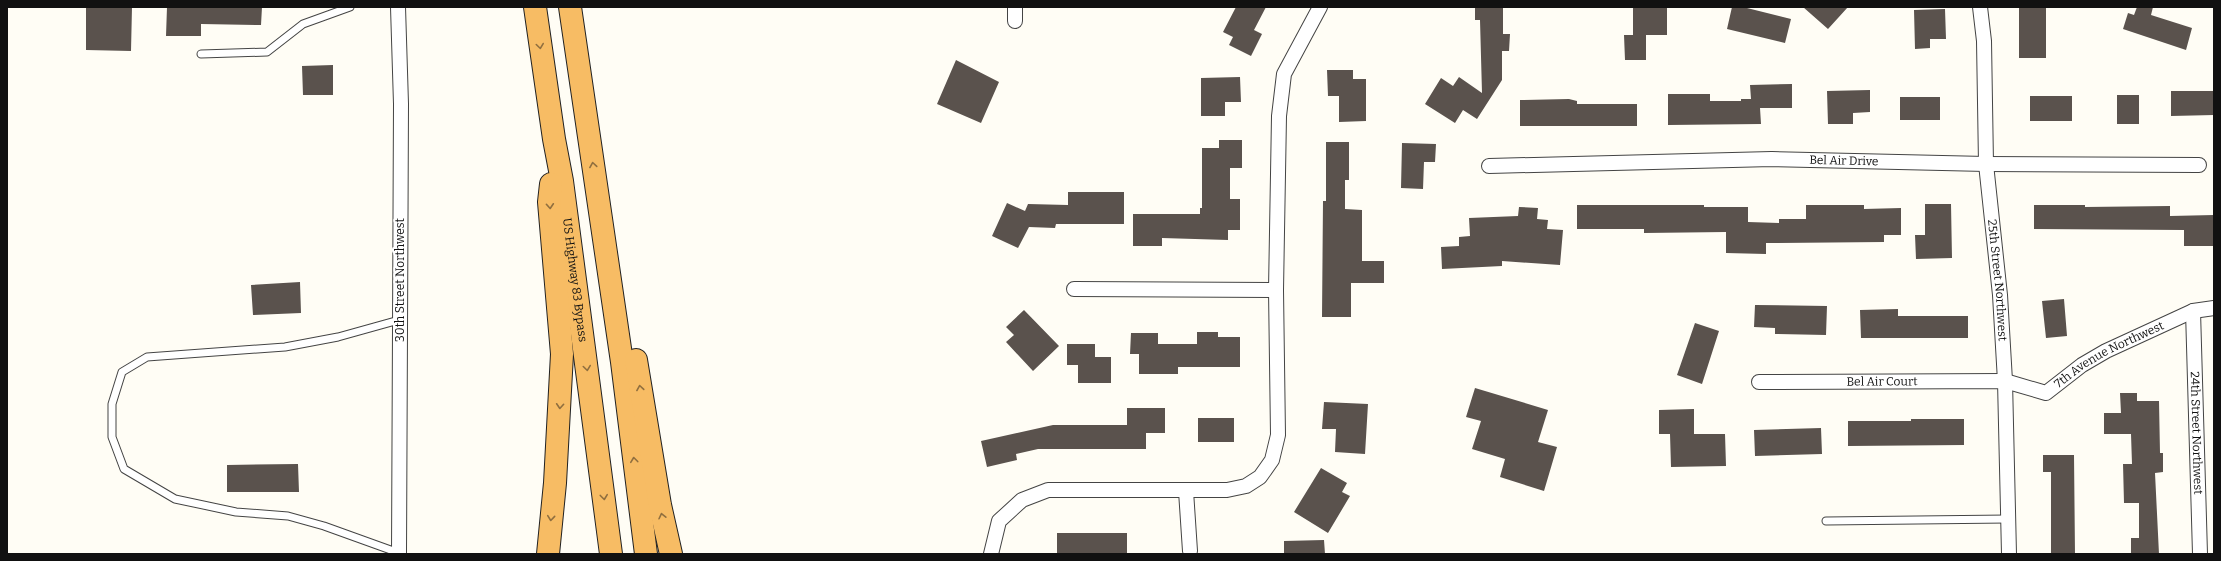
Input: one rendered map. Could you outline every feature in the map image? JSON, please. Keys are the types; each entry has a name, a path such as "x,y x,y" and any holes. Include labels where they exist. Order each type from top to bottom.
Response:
{"highway":[{"name":"US Highway 83 Bypass","path":"535,7 554,140 562,181 611,554"},
{"path":"570,7 622,362 646,554"},
{"path":"548,554 555,483 562,354 550,202 554,140"},
{"path":"596,186 618,257 660,505 671,554"}],"street":[{"name":"30th Street Northwest","path":"398,7 401,104 400,554"},
{"path":"1015,7 1015,21"},
{"path":"991,554 1000,521 1022,500 1048,490 1227,490 1246,486 1260,477 1272,460 1278,435 1276,290 1279,116 1284,74 1320,7"},
{"name":"25th Street Northwest","path":"1980,7 1984,41 1986,164 2000,295 2005,381 2009,554"},
{"name":"Bel Air Drive","path":"1489,166 1772,159 1986,164 2199,165"},
{"path":"1074,289 1276,290"},
{"name":"7th Avenue Northwest","path":"2005,381 2046,393 2082,365 2106,351 2193,311 2214,308"},
{"name":"24th Street Northwest","path":"2193,311 2200,554"},
{"name":"Bel Air Court","path":"1759,382 2005,381"},
{"path":"1186,491 1190,551"}],"lane":[{"path":"201,54 267,52 303,24 350,7"},
{"path":"400,320 338,337 285,347 147,357 122,372 112,404 112,437 124,469 175,499 236,512 288,516 324,526 400,554"},
{"path":"1826,521 2008,520"}],"building":[{"path":"86,7 132,7 131,51 86,50"},
{"path":"167,7 262,7 261,25 201,24 201,36 166,36"},
{"path":"1236,7 1266,7 1254,30 1262,34 1251,56 1229,45 1233,37 1223,32"},
{"path":"1475,7 1503,7 1503,34 1510,34 1509,51 1502,51 1502,80 1477,119 1463,110 1455,123 1425,104 1441,78 1453,86 1459,77 1482,93 1480,20 1475,20"},
{"path":"1633,7 1667,7 1667,35 1646,35 1646,60 1625,60 1624,35 1633,35"},
{"path":"1732,7 1743,7 1791,19 1785,43 1727,29"},
{"path":"1803,7 1848,7 1828,29"},
{"path":"2019,7 2046,7 2046,58 2019,58"},
{"path":"2137,7 2153,7 2151,15 2192,28 2186,50 2123,29 2128,13 2134,15"},
{"path":"1945,9 1946,39 1930,39 1930,48 1915,49 1914,10"},
{"path":"956,60 999,82 981,123 937,104"},
{"path":"333,65 333,95 303,95 302,66"},
{"path":"1327,70 1353,70 1353,79 1366,79 1366,121 1339,122 1339,96 1328,96"},
{"path":"1240,77 1241,102 1225,102 1225,116 1201,116 1201,78"},
{"path":"1792,84 1792,108 1760,108 1761,124 1668,125 1668,94 1710,94 1710,101 1741,101 1741,99 1751,99 1750,85"},
{"path":"1870,90 1870,112 1853,113 1853,124 1828,124 1827,91"},
{"path":"2171,91 2214,91 2214,115 2171,116"},
{"path":"2117,95 2139,95 2139,124 2117,124"},
{"path":"2030,96 2072,96 2072,121 2030,121"},
{"path":"1900,97 1940,97 1940,120 1900,120"},
{"path":"1569,99 1577,101 1577,104 1637,104 1637,126 1520,126 1520,100"},
{"path":"1219,140 1242,140 1242,168 1230,168 1230,199 1240,199 1240,230 1228,230 1228,240 1162,238 1162,246 1133,246 1133,214 1200,214 1200,208 1202,208 1202,148 1219,148"},
{"path":"1326,142 1349,142 1349,180 1345,180 1345,209 1362,210 1362,261 1384,261 1384,283 1351,283 1351,317 1322,317 1323,201 1326,201"},
{"path":"1402,143 1436,144 1435,162 1424,162 1423,189 1401,188"},
{"path":"1068,192 1124,192 1124,224 1056,224 1055,228 1029,227 1018,248 992,236 1007,203 1025,211 1028,204 1068,205"},
{"path":"1925,204 1951,204 1952,258 1916,259 1915,235 1925,235"},
{"path":"1577,205 1704,205 1704,207 1748,207 1748,222 1779,223 1779,219 1806,219 1806,205 1864,205 1864,209 1901,208 1901,235 1884,235 1884,242 1766,243 1766,254 1726,253 1726,232 1644,233 1644,229 1577,229"},
{"path":"2034,205 2085,205 2085,207 2170,206 2170,216 2214,215 2214,246 2184,246 2184,230 2034,229"},
{"path":"1519,207 1538,208 1537,219 1548,220 1547,229 1563,230 1560,265 1502,261 1502,266 1442,269 1441,247 1459,246 1459,237 1470,236 1469,218 1518,216"},
{"path":"300,282 301,313 253,315 251,285"},
{"path":"2064,299 2067,336 2046,338 2042,301"},
{"path":"1755,305 1827,306 1826,335 1775,334 1775,328 1754,327"},
{"path":"1898,309 1898,316 1968,316 1968,338 1861,338 1860,310"},
{"path":"1024,310 1059,346 1033,371 1006,342 1014,335 1006,327"},
{"path":"1695,323 1719,331 1702,384 1677,375"},
{"path":"1197,332 1218,332 1218,337 1240,337 1240,367 1178,367 1178,374 1139,374 1139,354 1130,354 1131,333 1158,333 1158,344 1197,344"},
{"path":"1067,344 1095,344 1095,357 1111,357 1111,383 1078,383 1078,365 1067,365"},
{"path":"1475,388 1548,410 1538,442 1557,447 1544,491 1500,477 1505,459 1472,449 1481,421 1466,417"},
{"path":"2120,393 2137,393 2137,401 2159,401 2160,453 2163,453 2163,472 2155,473 2159,554 2131,554 2131,538 2139,538 2139,503 2124,503 2123,464 2132,464 2131,434 2104,434 2104,413 2121,413"},
{"path":"1324,402 1368,404 1365,454 1335,452 1336,429 1322,429"},
{"path":"1127,408 1165,408 1165,433 1146,433 1146,449 1038,449 1016,454 1017,460 987,467 981,441 1053,425 1127,425"},
{"path":"1694,409 1694,434 1725,434 1726,466 1671,467 1670,434 1659,434 1659,410"},
{"path":"1198,418 1234,418 1234,442 1198,442"},
{"path":"1911,419 1964,419 1964,445 1848,446 1848,421 1911,421"},
{"path":"1821,428 1822,454 1755,456 1754,430"},
{"path":"2043,455 2074,455 2075,554 2051,554 2051,472 2043,472"},
{"path":"298,464 299,492 227,492 227,465"},
{"path":"1321,468 1347,483 1342,492 1350,496 1328,533 1294,512"},
{"path":"1057,533 1127,533 1127,554 1057,554"},
{"path":"1324,540 1325,554 1284,554 1284,541"}]}
